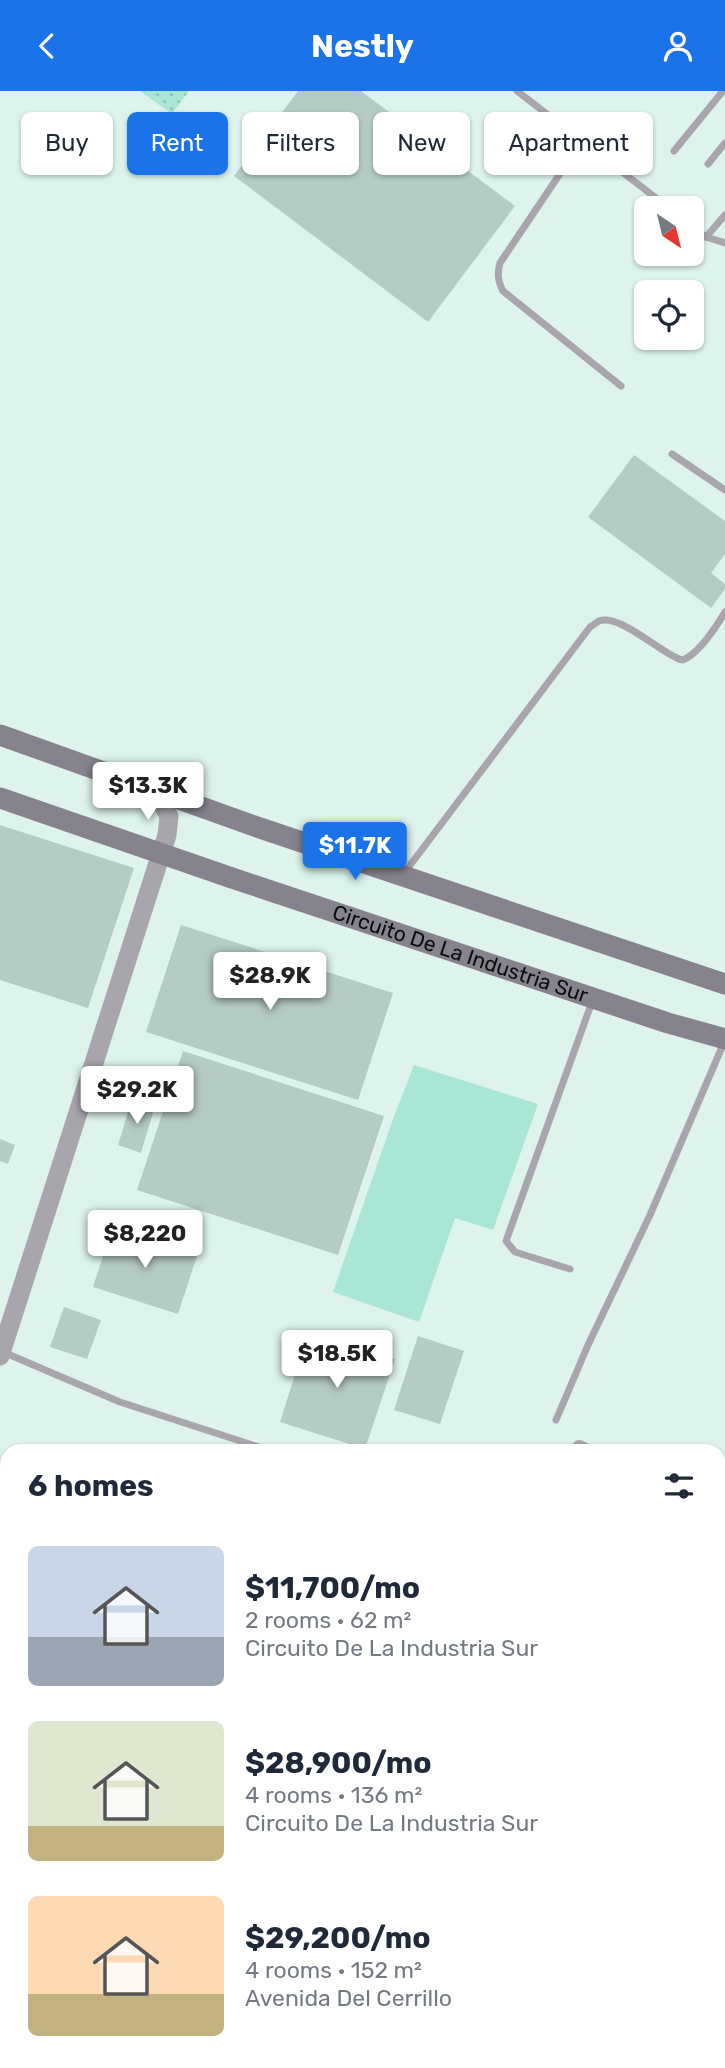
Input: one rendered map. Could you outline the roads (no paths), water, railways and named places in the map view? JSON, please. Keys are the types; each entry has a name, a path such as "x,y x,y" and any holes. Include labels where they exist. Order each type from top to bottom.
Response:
{"main road":[{"path":"0,735 260,828 725,984"},
{"name":"Circuito De La Industria Sur","path":"0,798 668,1023 725,1039"}],"street":[{"path":"1,1354 162,854 169,816 154,789"}],"lane":[{"path":"517,91 544,112"},
{"path":"674,151 723,91"},
{"path":"708,164 725,143"},
{"path":"559,175 500,264 499,282 503,291 621,386"},
{"path":"626,175 653,196"},
{"path":"725,215 706,237 725,243"},
{"path":"672,454 725,489"},
{"path":"403,876 590,627 598,621 617,622 682,660 690,657 718,625 725,612"},
{"path":"570,1269 515,1252 506,1241 593,998"},
{"path":"555,1420 650,1215 725,1039"},
{"path":"1,1354 120,1402 249,1444"}]}
